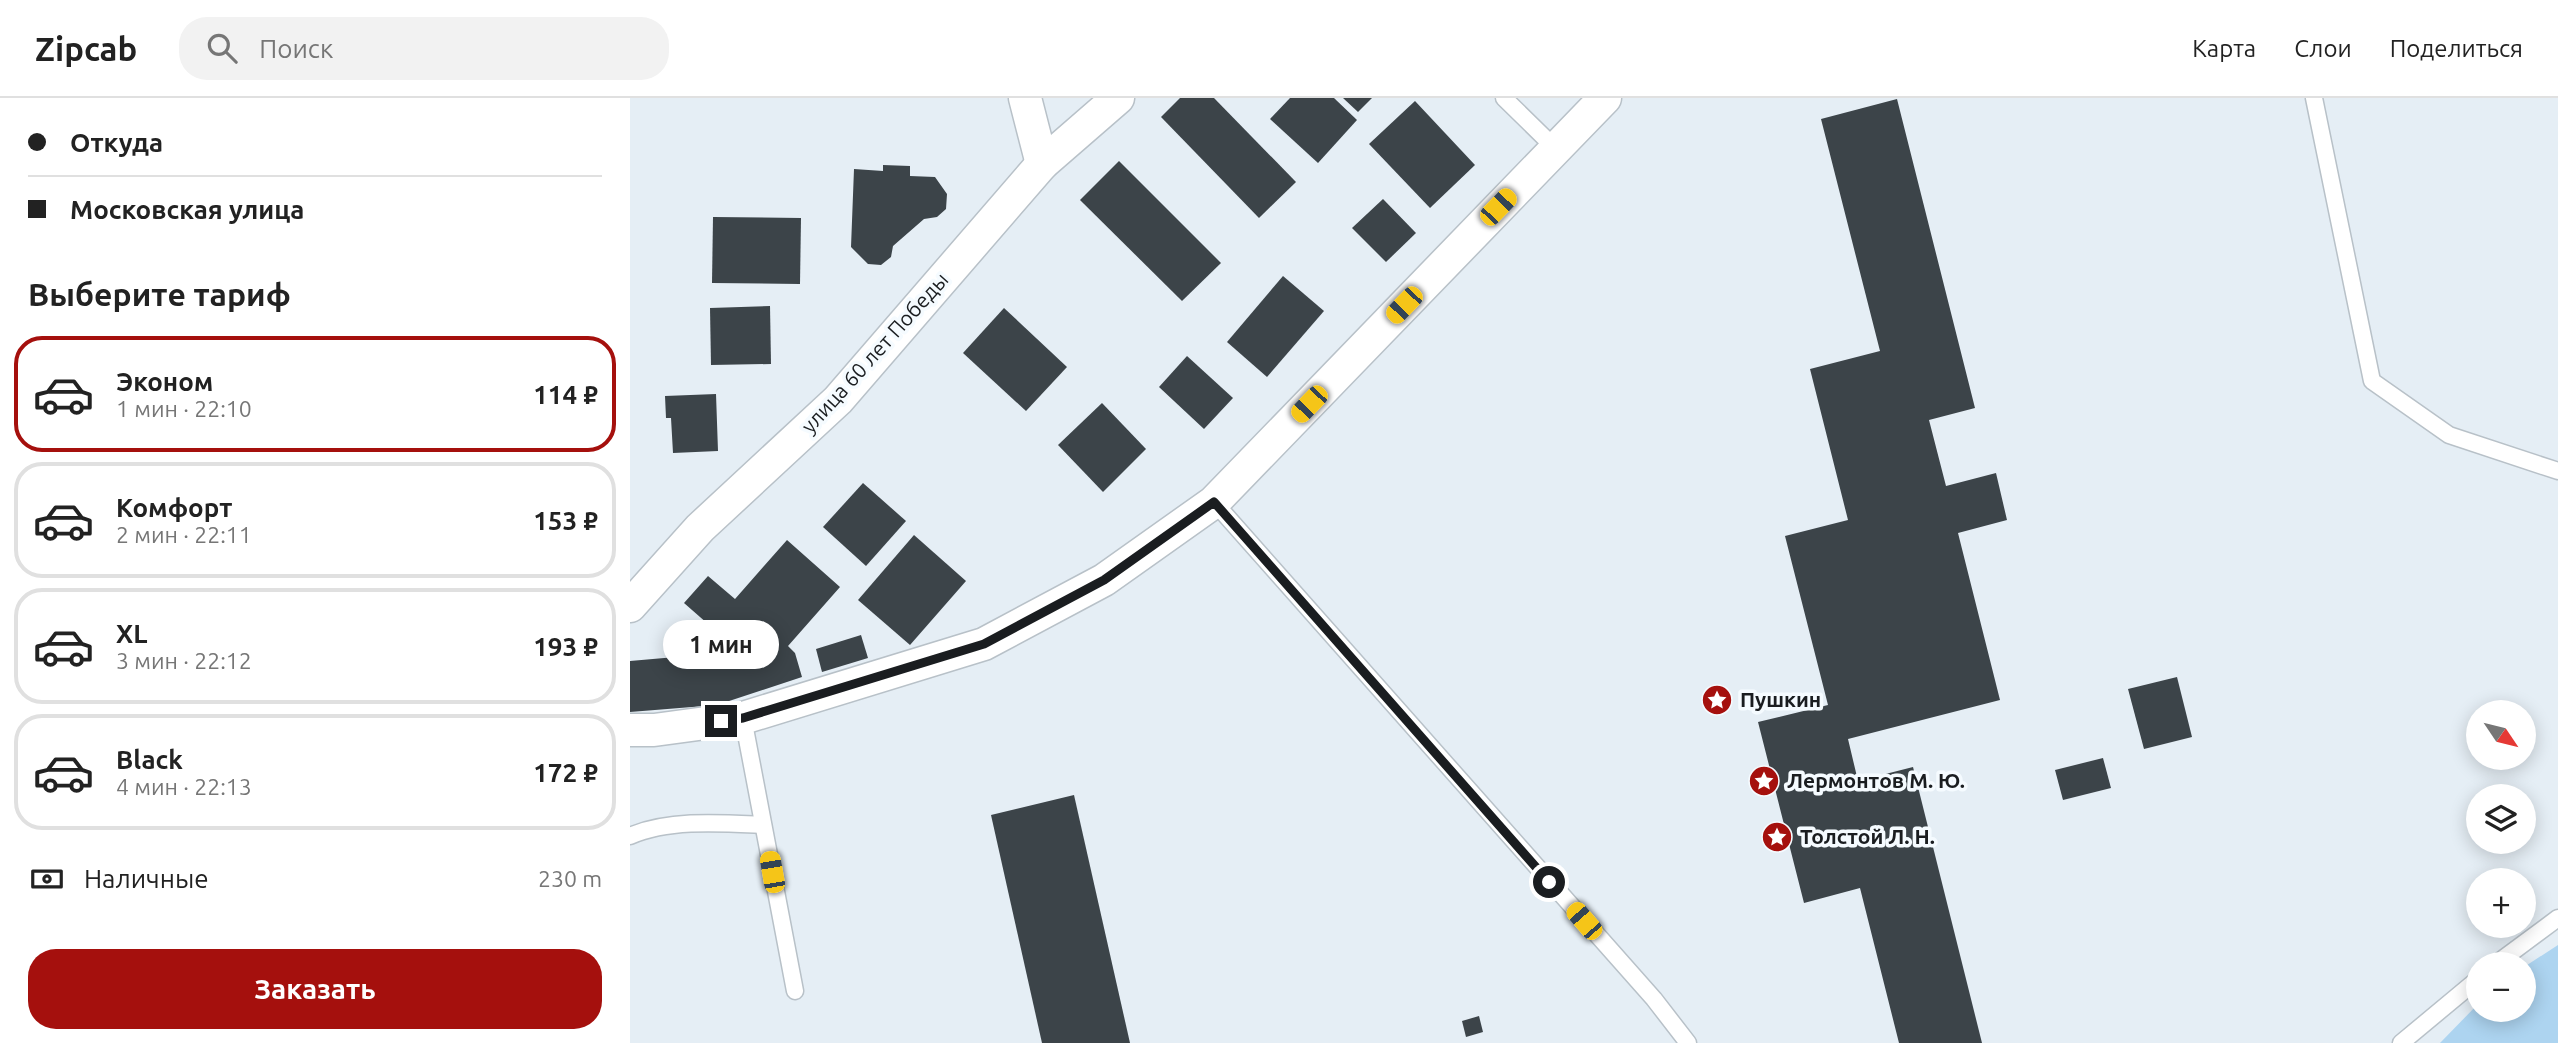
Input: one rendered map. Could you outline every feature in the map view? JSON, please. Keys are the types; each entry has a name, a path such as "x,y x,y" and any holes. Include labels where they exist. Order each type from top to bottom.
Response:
{"street":[{"path":"1025,98 1042,164"},
{"name":"улица 60 лет Победы","path":"630,606 700,528 838,400 1042,164 1118,98"},
{"path":"630,730 654,730 743,718 984,644 1104,580 1214,502 1605,98"}],"lane":[{"path":"1504,98 1555,148"},
{"path":"2314,98 2372,381 2449,435 2558,471"},
{"path":"1214,502 1654,999 1688,1043"},
{"path":"743,718 795,991"},
{"path":"630,836 699,822 763,825"},
{"path":"2512,952 2558,918"},
{"path":"2401,1043 2466,989"}],"shaded area":[{"path":"2558,945 2558,1043 2440,1043 2466,1016 2466,1022 2536,1022 2536,959"}],"building":[{"path":"1180,98 1214,98 1296,182 1259,218 1161,117"},
{"path":"1290,98 1334,98 1357,120 1318,163 1270,119"},
{"path":"1343,98 1372,98 1358,112"},
{"path":"1897,99 1975,408 1929,420 1946,486 1996,473 2007,520 1958,533 2000,700 1848,739 1858,781 1913,767 1982,1043 1899,1043 1860,888 1804,903 1758,722 1828,705 1785,536 1848,520 1810,369 1880,351 1821,119"},
{"path":"1415,101 1475,165 1430,208 1369,144"},
{"path":"1119,161 1221,263 1182,301 1080,200"},
{"path":"883,165 910,166 910,176 935,177 947,194 946,209 937,217 924,219 893,246 891,257 881,265 868,264 851,247 854,169 883,171"},
{"path":"1383,199 1416,233 1386,262 1352,228"},
{"path":"713,217 801,218 800,284 712,283"},
{"path":"1283,276 1324,311 1267,377 1227,342"},
{"path":"770,306 771,364 711,365 710,308"},
{"path":"1004,308 1067,367 1026,411 963,353"},
{"path":"1187,356 1233,398 1204,429 1159,387"},
{"path":"716,394 718,451 673,453 671,418 666,418 665,396"},
{"path":"1102,403 1146,449 1103,492 1058,445"},
{"path":"863,483 906,521 866,566 823,527"},
{"path":"914,535 966,581 910,645 858,600"},
{"path":"787,540 840,587 788,646 795,653 802,677 717,705 630,712 630,661 710,654 724,638 684,603 708,576 735,599"},
{"path":"861,635 868,658 822,672 816,649"},
{"path":"2177,677 2192,737 2144,749 2128,689"},
{"path":"2103,758 2111,788 2063,800 2055,770"},
{"path":"1074,795 1130,1043 1042,1043 991,815"},
{"path":"1479,1016 1483,1032 1466,1037 1462,1021"}],"place":[{"name":"Пушкин","path":"1717,700"},
{"name":"Лермонтов М. Ю.","path":"1764,781"},
{"name":"Толстой Л. Н.","path":"1777,837"}],"route":[{"path":"721,721 743,718 984,644 1104,580 1214,502 1549,882"}]}
